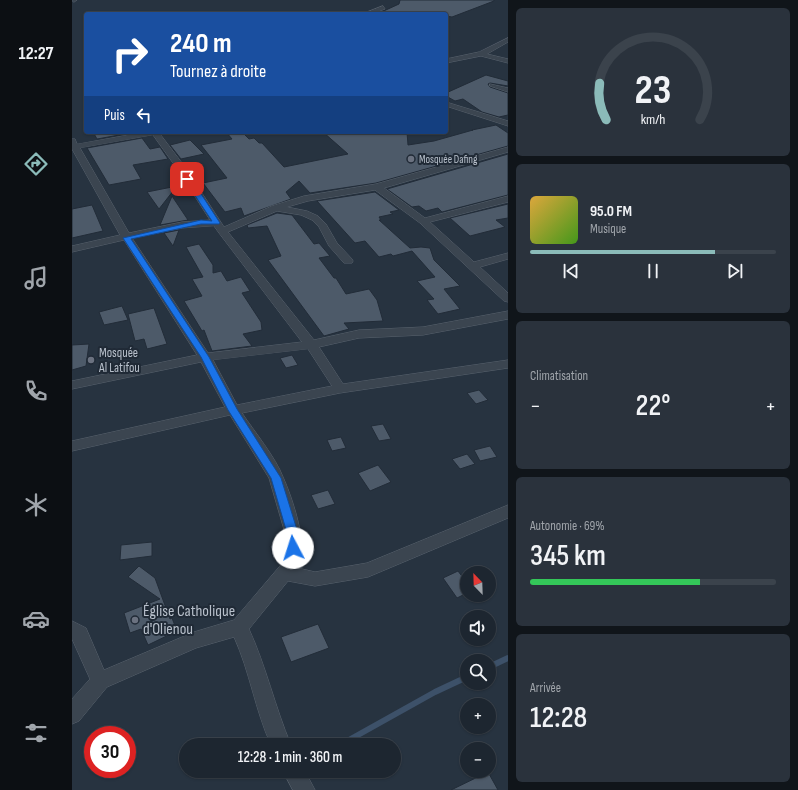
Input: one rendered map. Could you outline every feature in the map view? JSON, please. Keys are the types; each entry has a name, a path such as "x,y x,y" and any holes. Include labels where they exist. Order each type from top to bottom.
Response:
{"street":[{"path":"371,12 383,8"},
{"path":"448,61 481,54 508,40"},
{"path":"481,54 508,61"},
{"path":"492,85 508,90"},
{"path":"448,105 508,124"},
{"path":"72,714 100,681 194,640 239,627 293,562 293,533 276,478 233,410 205,357 126,238 73,145 143,134"},
{"path":"157,134 220,227 311,345 340,389"},
{"path":"72,249 201,222 220,227 307,198 377,187 508,149"},
{"path":"377,187 423,221 508,299"},
{"path":"423,221 508,199"},
{"path":"275,208 304,213 315,218 323,226 333,244 348,261"},
{"path":"472,266 508,256"},
{"path":"72,386 205,357 311,345 359,334 423,331 508,315"},
{"path":"72,446 233,410 340,389 508,364"},
{"path":"285,573 315,579 368,570 508,512"},
{"path":"239,627 252,654 278,738"},
{"path":"72,629 80,634 100,681"},
{"path":"297,778 305,790"}],"building":[{"path":"400,0 494,0 452,17 448,16 448,12 381,12 399,4"},
{"path":"486,75 508,81 508,86 488,84 490,87 508,93 508,115 499,117 482,112 463,99 455,101 448,97 448,92"},
{"path":"496,125 508,133 508,146 376,183 310,193 299,181 286,192 291,199 244,216 241,208 225,212 203,183 227,178 201,145 232,139 228,134 244,134 249,139 254,138 259,143 262,143 284,167 348,154 325,134 407,134 408,145 434,141"},
{"path":"94,134 125,134 97,139"},
{"path":"142,138 150,149 160,147 168,159 133,165 141,179 109,185 87,148"},
{"path":"190,140 204,154 181,159 170,145"},
{"path":"508,154 508,195 442,212 438,208 426,211 419,206 412,207 387,189"},
{"path":"177,186 159,209 147,192"},
{"path":"375,192 399,210 390,212 393,214 379,217 381,220 379,220 410,248 430,248 434,260 460,286 444,289 460,309 438,314 427,300 434,299 417,281 435,277 412,251 393,256 391,254 379,257 365,241 355,243 317,201"},
{"path":"172,196 188,220 160,225"},
{"path":"508,204 508,218 496,220 505,227 470,236 450,218"},
{"path":"92,205 103,231 72,238 72,209"},
{"path":"277,213 292,215 314,244 319,243 330,256 319,258 334,278 336,278 346,294 369,289 377,300 383,321 344,323 349,329 324,336 268,260 281,256 267,226 248,228 247,225"},
{"path":"179,230 173,246 164,233"},
{"path":"199,244 213,265 213,273 221,271 227,281 241,277 250,291 242,293 261,322 262,330 243,334 252,346 212,351 204,330 202,331 184,301 202,296 192,279 203,277 186,247"},
{"path":"122,306 128,320 104,325 99,312"},
{"path":"154,308 167,344 147,349 144,339 135,341 128,314"},
{"path":"89,344 86,366 72,370 72,345"},
{"path":"292,355 298,365 286,368 280,358"},
{"path":"479,390 488,400 476,404 467,393"},
{"path":"383,424 391,439 379,441 371,426"},
{"path":"341,437 346,448 332,451 327,440"},
{"path":"490,446 497,457 480,461 474,450"},
{"path":"467,454 475,464 460,469 452,459"},
{"path":"378,465 391,482 370,491 358,473"},
{"path":"328,490 335,504 318,509 311,495"},
{"path":"152,542 152,556 120,560 121,545"},
{"path":"284,544 284,555 273,558 270,546"},
{"path":"139,566 155,578 170,619 172,618 177,631 148,645 141,629 130,633 124,613 160,599 128,577"},
{"path":"458,571 460,574 460,596 457,598 443,578"},
{"path":"318,624 329,648 291,662 281,637"},
{"path":"476,778 491,778 498,790 451,790"}],"waterway":[{"path":"496,664 508,658"},
{"path":"353,738 435,692 460,680"}],"place":[{"name":"Mosquée Dafing","path":"411,159"},
{"name":"Mosquée Al Latifou","path":"91,360"},
{"name":"Église Catholique d'Olienou","path":"135,620"}],"route":[{"path":"187,179 217,223 201,222 126,238 205,357 233,410 276,478 293,533 293,548"}]}
